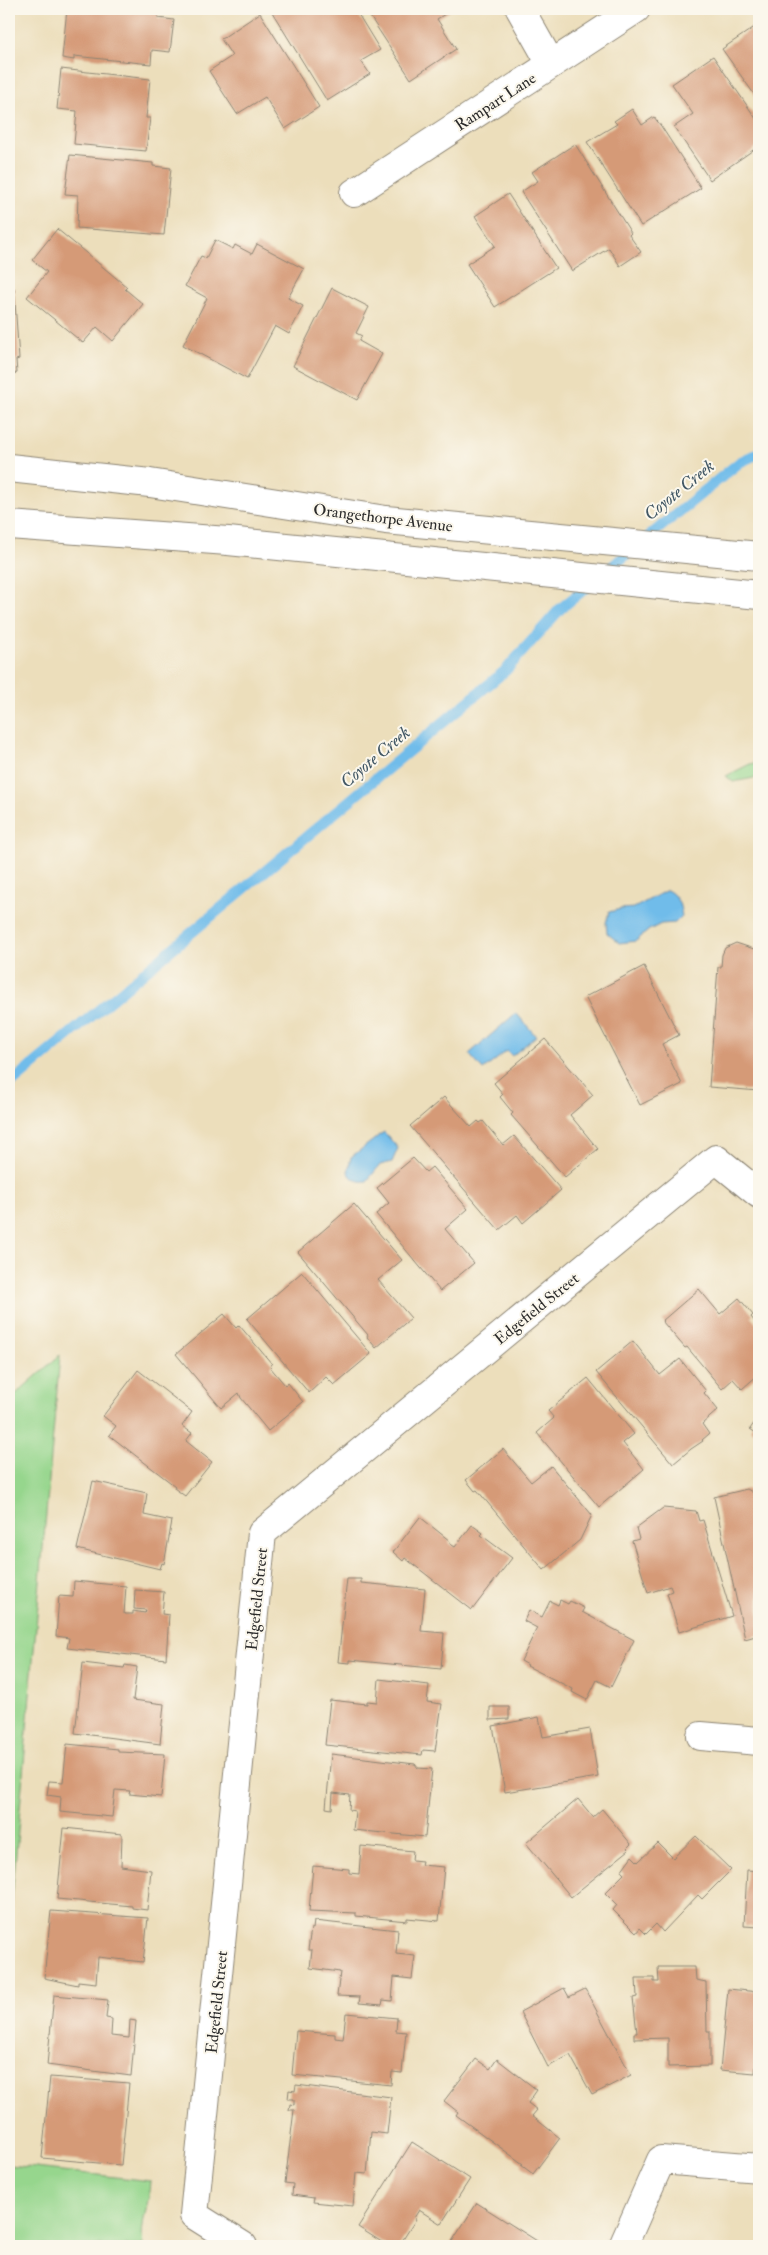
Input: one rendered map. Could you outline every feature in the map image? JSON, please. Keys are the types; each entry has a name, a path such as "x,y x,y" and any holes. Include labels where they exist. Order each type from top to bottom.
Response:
{"street":[{"path":"520,9 551,64"},
{"name":"Rampart Lane","path":"354,193 636,9"},
{"name":"Orangethorpe Avenue","path":"9,468 150,483 386,520 759,556"},
{"path":"9,525 228,541 759,595"},
{"name":"Edgefield Street","path":"243,2246 194,2216 262,1533 716,1159 759,1194"},
{"path":"701,1736 759,1741"},
{"path":"624,2246 661,2160 759,2168"}],"green space":[{"path":"759,762 759,777 733,782 726,776 750,764"},
{"path":"60,1355 9,1933 9,1400"},
{"path":"9,2165 151,2181 142,2230 143,2246 9,2246"}],"water":[{"path":"667,890 678,901 682,916 675,923 661,924 649,930 636,941 619,943 607,933 606,923 609,912 634,908"},
{"path":"516,1013 536,1036 512,1056 507,1051 483,1070 469,1054"},
{"path":"384,1132 398,1148 392,1162 380,1165 367,1181 354,1179 348,1172 351,1157"}],"building":[{"path":"67,9 159,9 158,18 174,20 170,52 152,50 151,64 74,56 74,60 62,58"},
{"path":"278,9 355,9 380,50 361,61 370,74 327,101 272,12"},
{"path":"365,9 453,9 437,19 456,49 411,79"},
{"path":"260,13 319,107 285,129 265,97 237,114 209,71 232,56 221,39"},
{"path":"759,24 759,101 722,49"},
{"path":"713,56 759,123 759,146 710,180 674,127 693,114 672,84"},
{"path":"61,69 150,79 146,118 150,118 146,151 74,144 77,111 57,109"},
{"path":"632,109 642,125 654,117 701,188 641,226 587,142 617,124 614,121"},
{"path":"575,144 641,252 620,266 609,248 572,271 521,192 538,181 532,172"},
{"path":"70,155 153,163 153,166 171,168 164,235 77,228 78,195 65,194"},
{"path":"508,194 556,268 495,307 467,264 495,246 475,216"},
{"path":"57,229 127,287 125,289 143,304 113,341 97,327 83,343 27,297 47,272 32,260"},
{"path":"215,240 233,249 235,245 252,254 257,244 304,269 288,298 303,306 289,334 275,326 247,379 183,345 207,298 185,286 201,256 206,258"},
{"path":"9,288 14,288 19,359 16,360 17,373 9,374"},
{"path":"332,288 369,307 356,333 362,336 359,341 382,354 357,400 293,366"},
{"path":"736,943 754,949 759,948 759,1091 709,1087 718,967 721,967 725,948"},
{"path":"644,966 679,1035 662,1044 682,1084 640,1105 585,997"},
{"path":"545,1039 593,1095 570,1115 598,1149 565,1177 511,1115 513,1113 500,1097 503,1094 494,1083"},
{"path":"444,1097 471,1127 478,1121 480,1123 483,1121 503,1145 514,1136 561,1190 523,1223 517,1215 499,1230 410,1126"},
{"path":"413,1158 426,1172 432,1167 468,1209 445,1229 474,1263 440,1291 376,1214 389,1203 377,1188"},
{"path":"354,1204 402,1260 378,1280 411,1318 376,1348 367,1337 368,1335 298,1252"},
{"path":"302,1272 371,1354 334,1385 326,1377 309,1393 247,1319"},
{"path":"699,1289 720,1314 739,1298 753,1315 751,1317 759,1327 759,1374 742,1389 733,1379 722,1389 687,1347 685,1348 662,1321"},
{"path":"224,1314 236,1328 239,1325 272,1364 270,1367 285,1385 288,1383 303,1402 268,1431 239,1393 221,1408 176,1354"},
{"path":"633,1341 660,1375 680,1359 706,1391 704,1393 718,1410 702,1424 709,1434 703,1441 673,1464 596,1372"},
{"path":"138,1370 192,1412 182,1426 192,1433 186,1441 212,1462 185,1496 174,1488 175,1486 109,1435 116,1426 103,1416"},
{"path":"588,1378 634,1434 623,1443 644,1469 599,1507 537,1433 554,1418 548,1411"},
{"path":"759,1416 759,1435 750,1429"},
{"path":"503,1449 531,1482 551,1466 592,1515 580,1540 544,1570 477,1490 475,1491 466,1480"},
{"path":"93,1481 147,1493 144,1515 172,1521 164,1564 162,1563 160,1569 77,1549"},
{"path":"747,1489 759,1496 759,1635 745,1639 714,1497"},
{"path":"663,1508 696,1511 699,1521 703,1520 732,1616 679,1632 667,1593 672,1591 670,1586 648,1593 632,1541 639,1539 636,1528"},
{"path":"420,1517 455,1547 472,1525 483,1533 481,1535 512,1558 472,1610 405,1558 403,1561 393,1552"},
{"path":"347,1579 361,1579 361,1583 425,1589 421,1631 444,1633 441,1669 350,1660 350,1663 338,1662"},
{"path":"74,1581 126,1586 124,1614 133,1614 133,1611 145,1613 146,1610 134,1609 135,1590 164,1592 162,1614 169,1615 166,1659 67,1648 69,1638 56,1636 59,1596 73,1597"},
{"path":"560,1600 568,1604 570,1601 584,1608 582,1612 634,1640 611,1687 597,1680 587,1700 572,1692 573,1689 527,1666 521,1661 537,1628 524,1621 529,1610 542,1617 550,1601 558,1605"},
{"path":"83,1663 124,1668 125,1665 137,1667 133,1700 164,1704 160,1744 75,1733"},
{"path":"379,1679 429,1685 427,1702 442,1704 435,1751 423,1750 422,1755 325,1745 330,1700 367,1704 367,1701 377,1702"},
{"path":"490,1707 509,1707 509,1719 490,1720"},
{"path":"539,1717 543,1737 590,1729 598,1777 505,1792 493,1726"},
{"path":"67,1744 118,1749 118,1752 165,1754 161,1797 129,1794 130,1791 115,1790 112,1817 60,1812 61,1797 47,1795 49,1781 63,1782"},
{"path":"331,1754 415,1764 418,1768 432,1769 425,1837 353,1830 355,1811 349,1810 350,1795 333,1793 332,1809 326,1808"},
{"path":"578,1799 593,1817 602,1809 631,1844 627,1848 629,1850 571,1897 526,1843"},
{"path":"64,1828 122,1834 121,1866 151,1870 147,1910 132,1908 132,1906 57,1899"},
{"path":"696,1836 731,1870 702,1899 698,1895 663,1932 656,1924 646,1934 640,1928 636,1933 613,1910 617,1905 605,1893 624,1874 621,1871 632,1856 638,1862 658,1843 673,1858"},
{"path":"361,1846 413,1851 412,1860 422,1861 421,1865 444,1867 439,1921 407,1918 407,1921 356,1916 356,1913 309,1911 313,1866 349,1869 349,1873 359,1874"},
{"path":"747,1870 759,1871 759,1927 744,1926"},
{"path":"51,1911 148,1918 143,1962 98,1957 96,1983 78,1981 78,1985 44,1978"},
{"path":"314,1921 398,1930 396,1954 415,1956 412,1979 394,1977 392,2001 383,2000 382,2005 359,2003 360,1997 337,1996 340,1972 310,1968 312,1950 308,1950 311,1928 313,1929"},
{"path":"658,1967 695,1967 696,1980 706,1982 707,2031 710,2031 710,2066 668,2067 668,2038 634,2039 634,2033 637,2033 633,1998 637,1997 636,1978 654,1978 654,1982 659,1982"},
{"path":"564,1988 569,1997 585,1989 631,2075 592,2095 570,2055 548,2067 520,2012"},
{"path":"728,1989 759,1992 759,2056 757,2056 755,2073 720,2070"},
{"path":"54,1995 108,2000 106,2018 112,2019 111,2036 129,2038 130,2020 136,2021 131,2076 47,2065"},
{"path":"346,2013 397,2018 396,2031 406,2032 402,2073 392,2072 391,2085 292,2075 296,2031 335,2034 335,2038 343,2039"},
{"path":"476,2059 490,2069 497,2059 537,2090 528,2103 537,2110 532,2116 560,2138 533,2174 521,2165 523,2164 456,2115 458,2112 444,2101"},
{"path":"50,2077 129,2083 121,2165 42,2158"},
{"path":"296,2085 391,2097 387,2134 371,2132 367,2174 356,2173 353,2206 313,2202 314,2198 292,2195 293,2184 285,2183 294,2110 289,2110 290,2104 294,2105 294,2099 288,2099 289,2090 295,2091"},
{"path":"412,2142 470,2179 441,2224 419,2210 414,2218 416,2219 399,2246 388,2246 358,2227"},
{"path":"477,2203 545,2246 449,2246"}],"waterway":[{"name":"Coyote Creek","path":"9,1085 506,670 560,609 740,462 759,453"}]}
